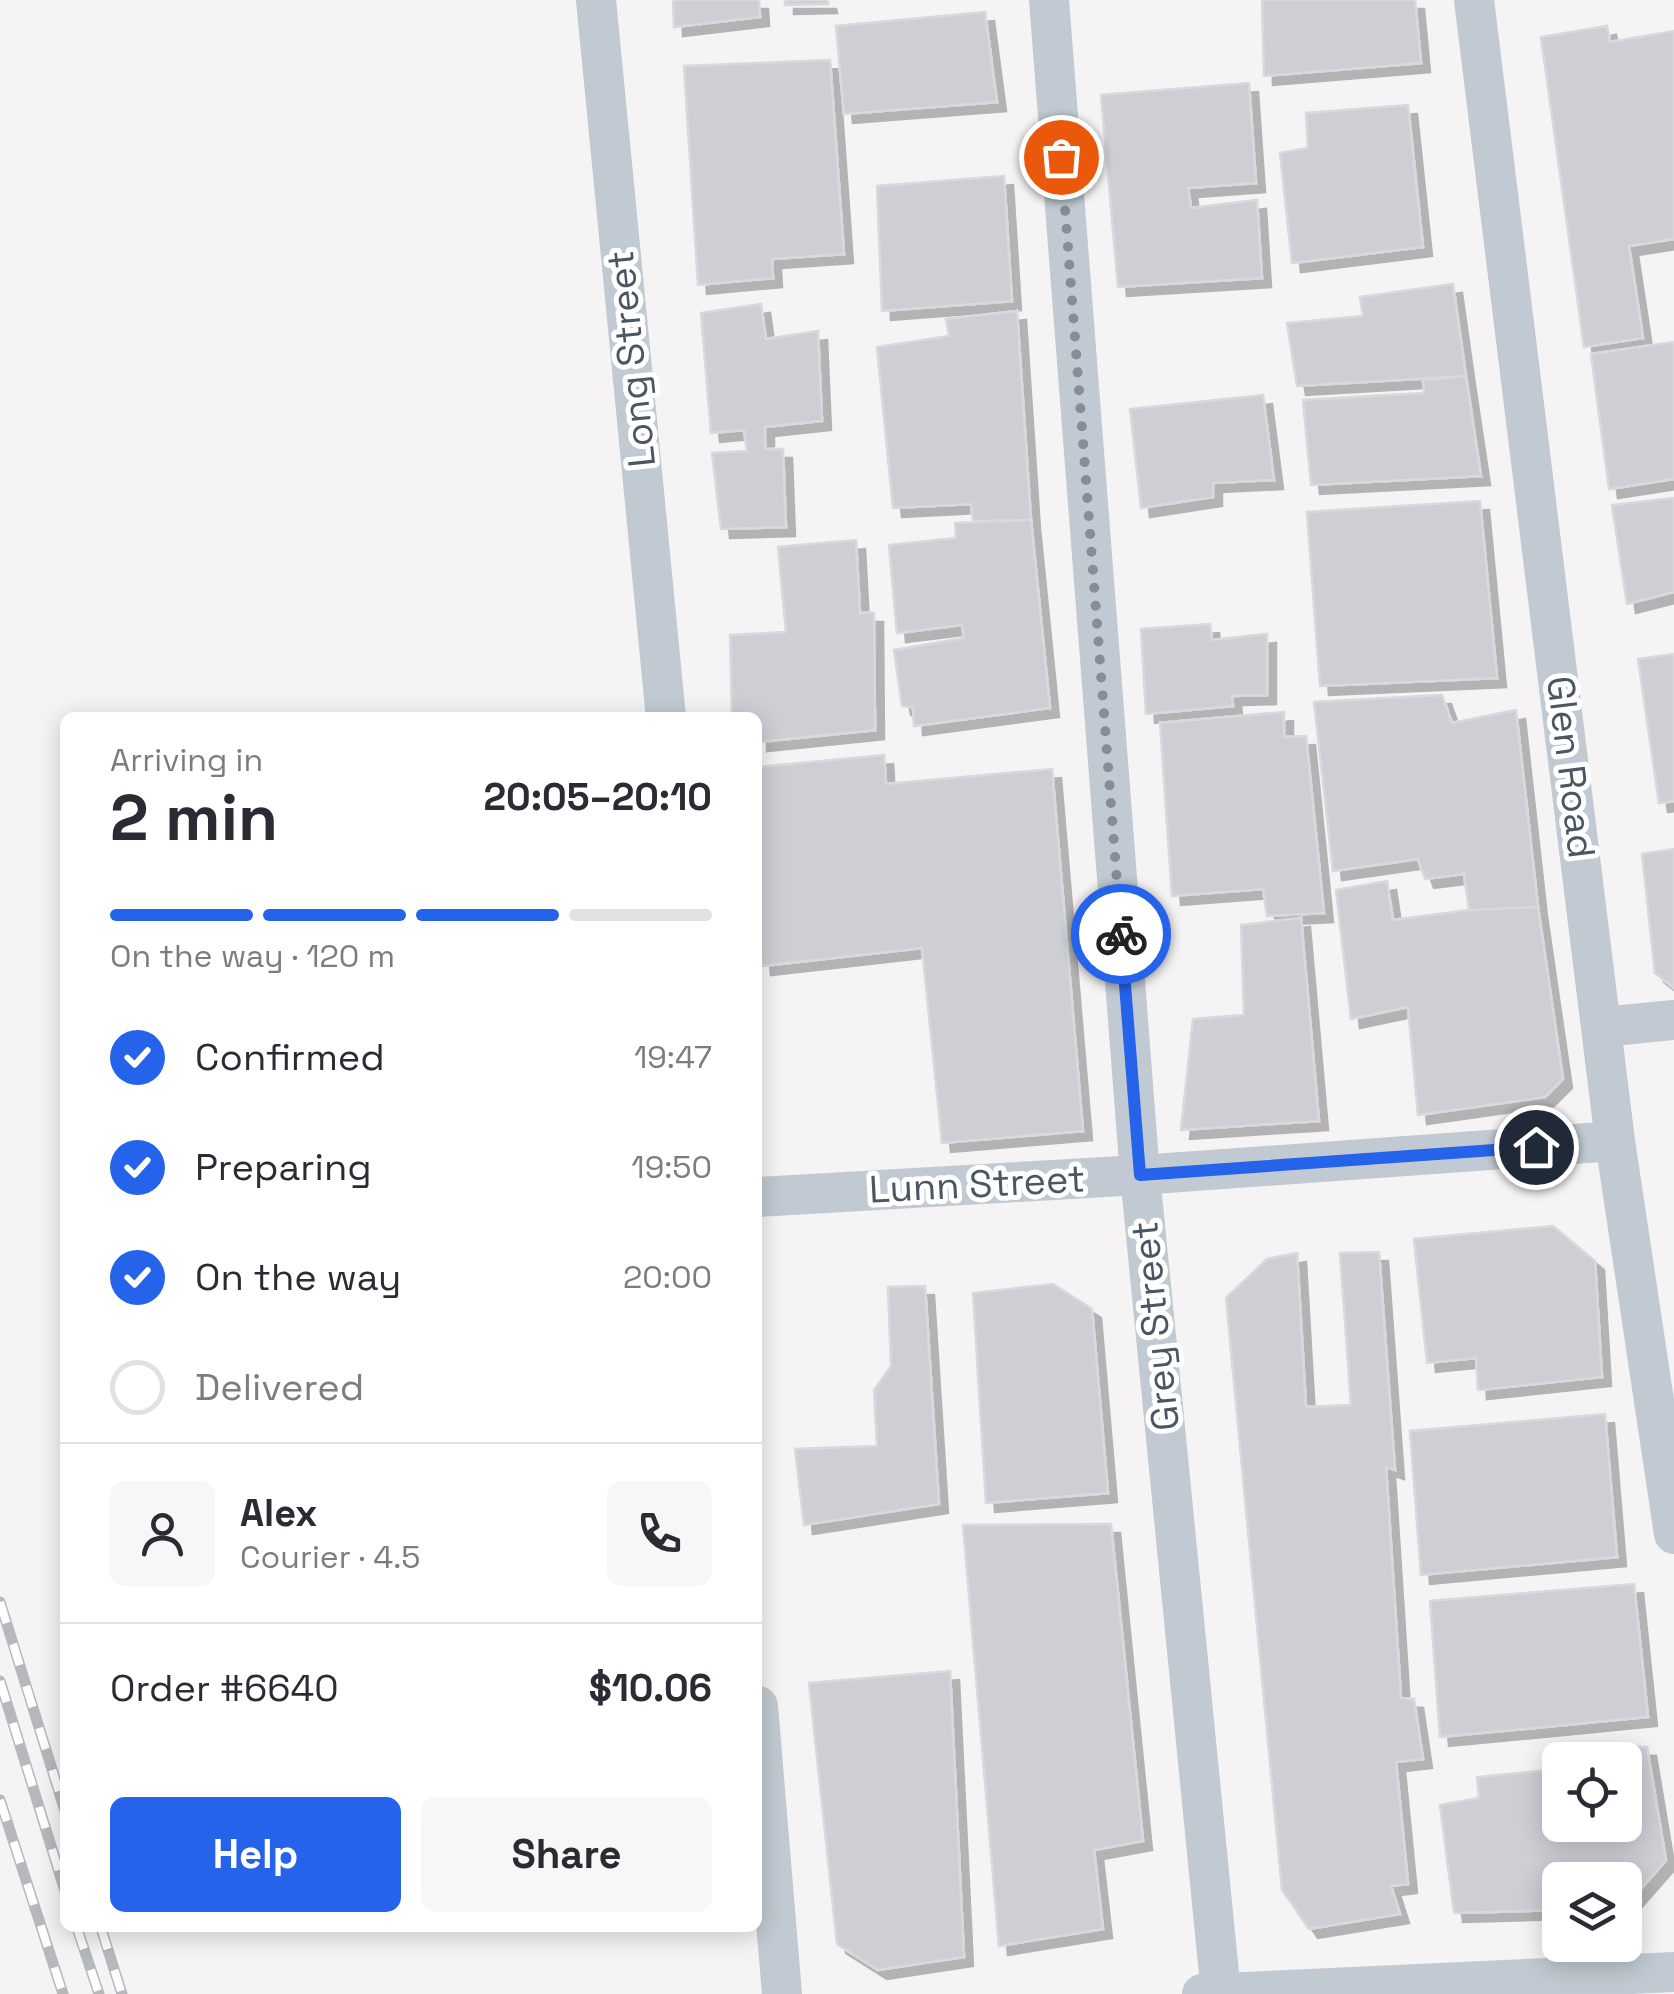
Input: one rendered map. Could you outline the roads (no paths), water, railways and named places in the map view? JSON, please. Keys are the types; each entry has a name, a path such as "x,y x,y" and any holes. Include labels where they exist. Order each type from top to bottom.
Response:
{"street":[{"name":"Long Street","path":"596,0 665,712"},
{"name":"Grey Street","path":"1048,0 1140,1175 1221,1994"},
{"name":"Glen Road","path":"1474,0 1615,1141 1674,1534"},
{"path":"1603,1026 1674,1020"},
{"name":"Lunn Street","path":"762,1197 1615,1141"},
{"path":"762,1754 782,1994"},
{"path":"1202,1994 1674,1972"}],"railway":[{"path":"0,1602 60,1795"},
{"path":"0,1681 60,1875"},
{"path":"0,1800 63,1994"},
{"path":"78,1932 99,1994"},
{"path":"102,1932 122,1994"}]}
